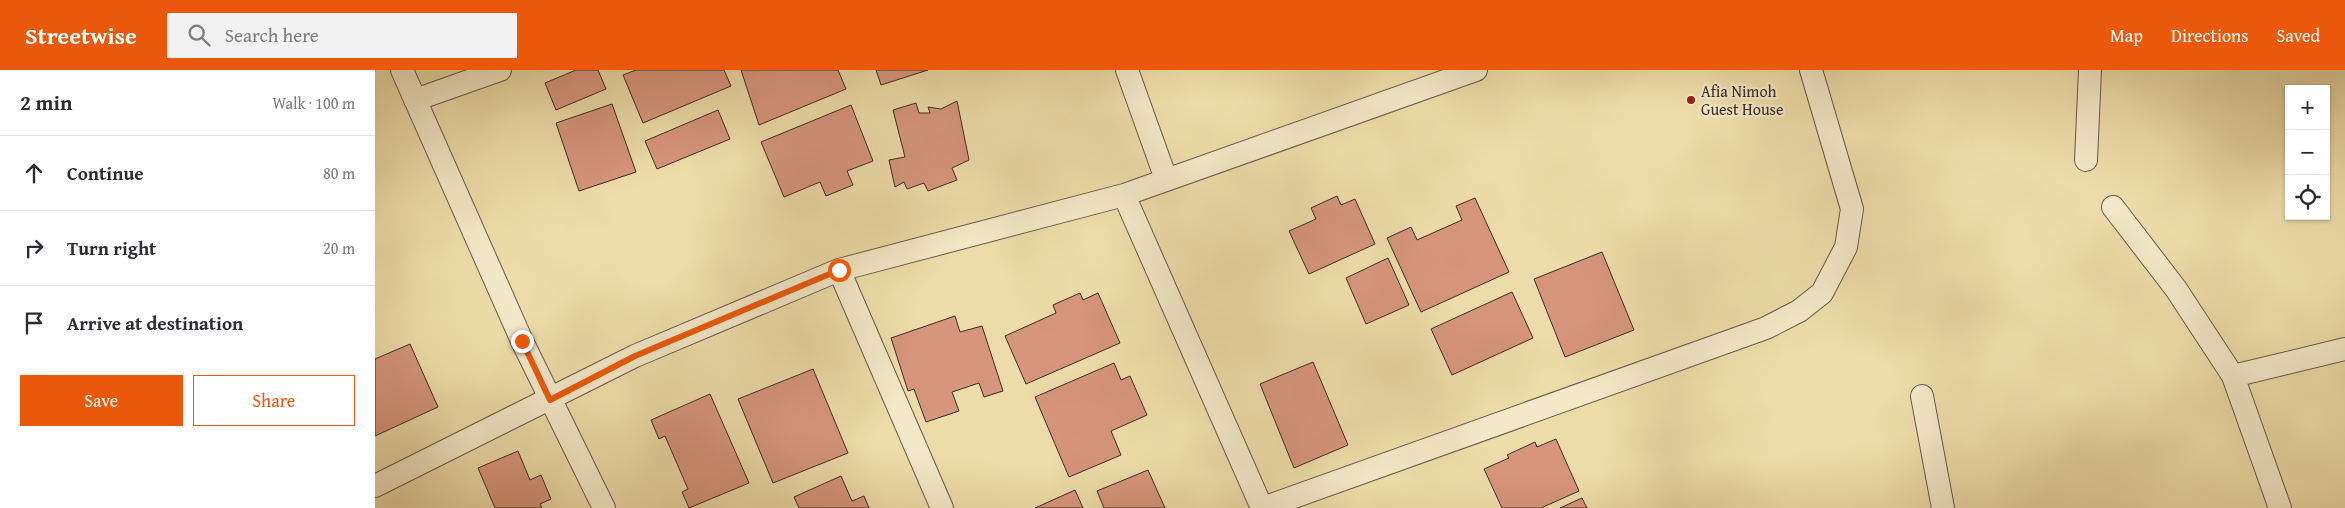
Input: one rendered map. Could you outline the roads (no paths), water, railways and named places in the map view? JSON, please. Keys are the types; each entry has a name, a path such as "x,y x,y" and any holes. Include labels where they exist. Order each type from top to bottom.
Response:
{"street":[{"path":"402,70 550,400 604,508"},
{"path":"415,100 499,70"},
{"path":"1127,70 1166,179"},
{"path":"375,486 635,356 839,270 1124,194 1476,70"},
{"path":"1124,194 1262,508 1766,328 1799,311 1822,293 1846,247 1852,208 1811,70"},
{"path":"2086,160 2090,70"},
{"path":"2113,208 2176,288 2233,376 2280,508"},
{"path":"839,270 941,508"},
{"path":"2233,376 2345,349"},
{"path":"1922,396 1943,508"}],"place":[{"name":"Afia Nimoh Guest House","path":"1691,100"}]}
